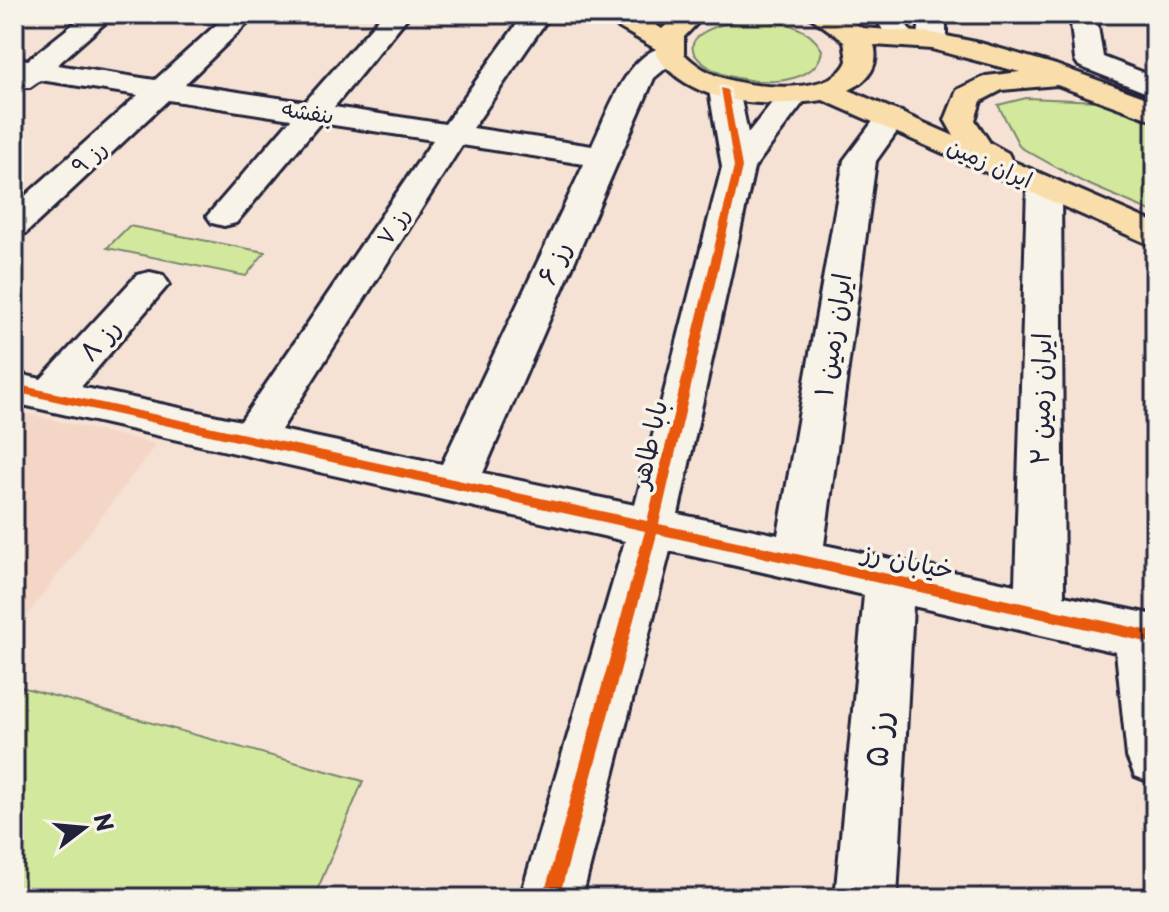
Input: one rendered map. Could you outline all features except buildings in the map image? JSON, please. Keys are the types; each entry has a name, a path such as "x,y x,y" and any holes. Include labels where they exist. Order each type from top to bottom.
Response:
{"main road":[{"path":"611,14 630,20 669,49"},
{"path":"693,14 677,24 668,38 669,49 678,66 694,78 724,90 770,97 826,91 844,83 857,72 863,61 862,48 855,36 819,14"},
{"path":"855,36 894,25 932,27 989,53 1155,112"},
{"path":"1032,181 978,149 960,120 968,96 996,82 1035,77 1080,83"},
{"name":"ایران زمین","path":"826,91 1155,236"}],"street":[{"path":"21,74 102,14"},
{"name":"رز ۹","path":"14,225 244,14"},
{"path":"224,216 397,14"},
{"name":"رز ۷","path":"252,440 453,134 538,14"},
{"path":"1083,14 1089,60 1155,87"},
{"name":"رز ۶","path":"455,484 641,73 669,49"},
{"name":"بنفشه","path":"21,74 164,90 602,157"},
{"name":"بابا طاهر","path":"551,898 652,528 738,167 724,90"},
{"path":"738,167 793,96"},
{"name":"ایران زمین ۱","path":"798,560 860,160 891,119"},
{"name":"ایران زمین ۲","path":"1032,181 1039,612"},
{"name":"رز ۸","path":"32,392 150,284"},
{"name":"خیابان رز","path":"32,392 1147,636"},
{"name":"رز ۵","path":"866,898 890,580"},
{"path":"1147,636 1155,757"}],"shaded area":[{"path":"14,411 156,444 14,633"}],"green space":[{"path":"753,19 783,23 809,35 822,50 817,64 791,79 756,81 722,74 697,57 693,47 695,39 704,32"},
{"path":"1026,98 1100,101 1155,121 1155,213 1083,182 1020,147 998,105"},
{"path":"129,226 265,252 246,276 107,248"},
{"path":"14,685 363,781 314,898 14,898"}],"cycle path":[{"path":"551,898 652,528 738,167 724,90"},
{"path":"14,388 1155,638"}]}
